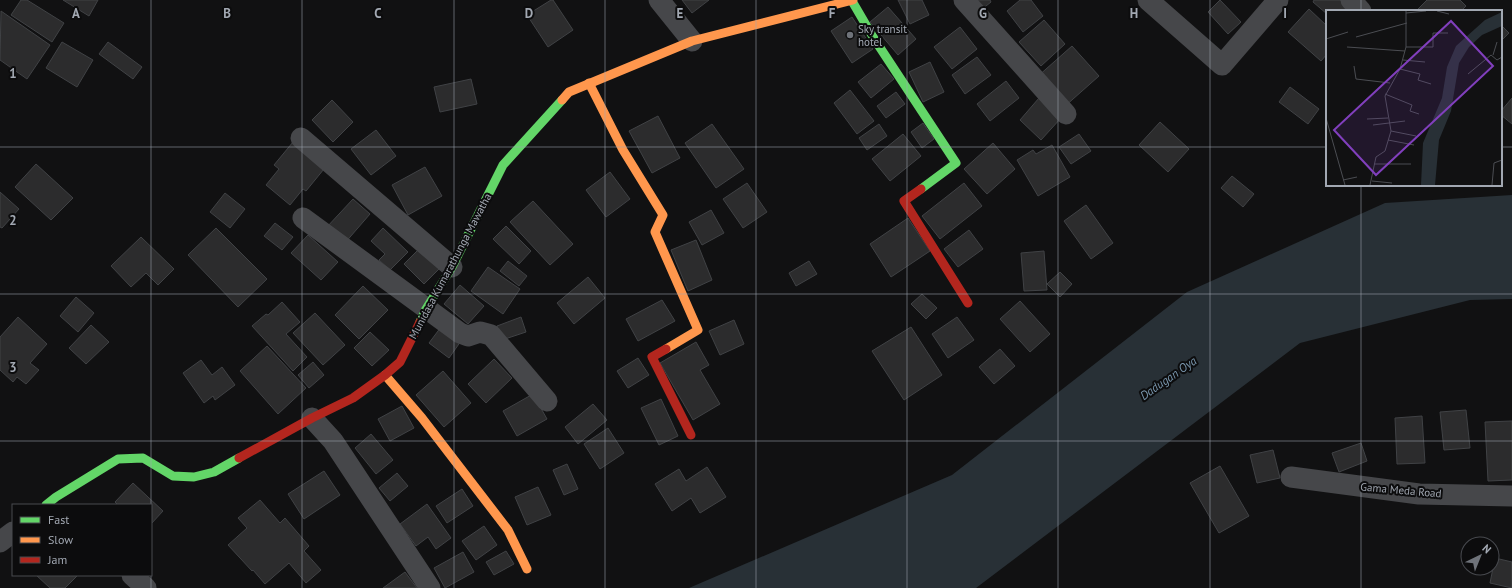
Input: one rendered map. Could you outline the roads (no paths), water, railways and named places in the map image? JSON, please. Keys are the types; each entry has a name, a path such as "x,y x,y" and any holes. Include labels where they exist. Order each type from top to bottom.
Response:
{"street":[{"path":"659,0 692,41"},
{"path":"853,0 873,37 956,163 904,201 968,303"},
{"name":"Munidasa Kumarathunga Mawatha","path":"55,502 118,459 143,458 173,476 194,477 214,472 251,453 312,418 353,398 386,376 400,362 426,309 452,267 503,165 569,92 692,41 853,0"},
{"path":"964,0 1066,114"},
{"path":"1148,0 1222,65 1278,0"},
{"path":"1351,0 1361,10"},
{"path":"589,83 623,150 663,215 655,232 698,330 652,357 691,435"},
{"path":"301,138 452,267"},
{"path":"304,218 460,333 468,336 480,332 491,335 548,401"},
{"path":"386,376 422,418 508,530 527,569"},
{"path":"312,418 332,441 430,588"},
{"name":"Gama Meda Road","path":"1292,477 1419,494 1512,496"},
{"path":"0,542 12,533"},
{"path":"133,576 146,588"}],"water":[{"name":"Dadugan Oya","path":"1512,195 1512,299 1470,300 1300,343 976,588 689,588 952,475 1187,292 1385,203"}],"place":[{"name":"Sky transit hotel","path":"850,35"}]}
